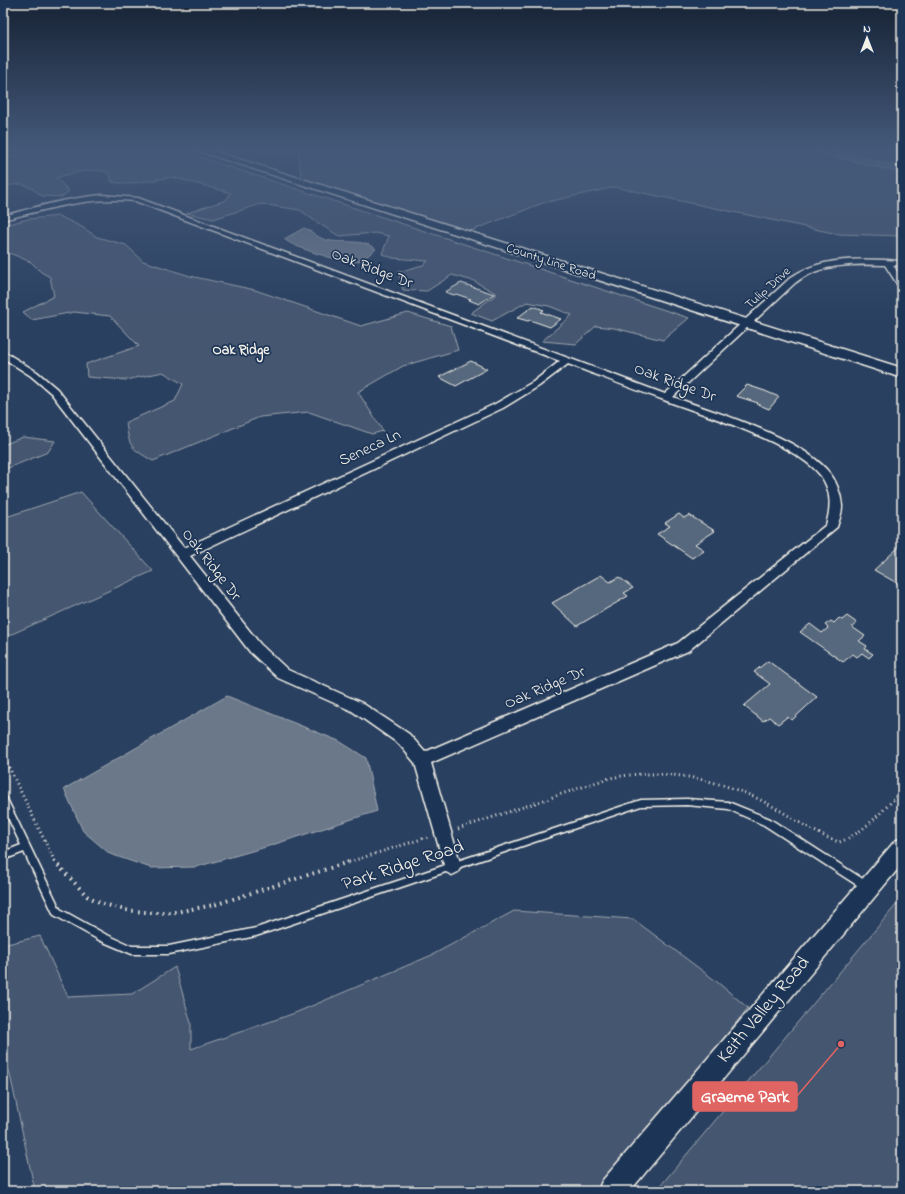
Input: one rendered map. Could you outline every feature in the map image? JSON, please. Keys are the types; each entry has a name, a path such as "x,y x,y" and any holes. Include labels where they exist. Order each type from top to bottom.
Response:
{"main road":[{"name":"County Line Road","path":"374,206 902,373"}],"street":[{"name":"Oak Ridge Dr","path":"3,218 51,206"},
{"name":"Oak Ridge Dr","path":"154,206 751,429 792,450 824,472 834,494 836,512 831,527 683,647 422,760"},
{"name":"Tulip Drive","path":"666,398 746,324 771,303 789,282 807,271 845,263 902,263"},
{"path":"888,263 902,285"},
{"name":"Oak Ridge Dr","path":"3,354 34,374 54,391 255,648 283,674 357,707 404,739 422,760 452,866"},
{"name":"Seneca Ln","path":"181,555 303,496 499,406 536,384 566,361"},
{"name":"Keith Valley Road","path":"612,1191 902,848"}],"lane":[{"name":"Park Ridge Road","path":"3,799 57,912 102,937 132,950 169,950 256,932 641,803 687,802 728,806 767,822 868,888"},
{"path":"3,856 26,847"}],"path":[{"path":"3,755 20,791"}],"shaded area":[{"path":"209,206 255,206 213,219 187,213"},
{"path":"272,206 347,206 689,318 663,340 614,328 596,326 576,344 542,341 572,315 549,306 527,302 492,321 471,313 497,294 474,281 452,275 427,291 403,290 398,272 423,265 428,261 393,258 382,254 389,236 375,233 339,236 300,210"},
{"path":"387,206 536,206 468,232"},
{"path":"704,206 902,206 902,236 838,234"},
{"path":"59,216 82,227 97,237 126,245 143,261 190,276 255,290 361,326 408,313 451,326 458,350 403,366 358,392 383,431 372,434 309,412 260,417 153,461 132,446 128,437 126,422 175,401 183,384 163,372 126,380 87,377 86,364 139,346 110,316 74,312 32,320 23,312 54,296 50,277 41,272 31,262 7,252 5,241 8,224 29,219"},
{"path":"304,228 326,240 358,242 376,249 361,260 349,262 307,250 284,239"},
{"path":"23,437 55,441 48,452 3,470 3,445"},
{"path":"81,492 153,571 3,638 3,518"},
{"path":"227,696 339,741 366,758 377,811 266,847 196,867 151,868 110,854 83,831 64,789"},
{"path":"902,898 902,1191 656,1191"},
{"path":"514,911 633,919 716,981 748,1008 600,1191 35,1191 3,1042 3,945 40,936 68,997 132,994 175,967 191,1023 191,1049 295,1013 432,955"}],"building":[{"path":"461,283 494,294 479,304 469,300 471,299 445,292"},
{"path":"533,306 544,310 541,312 561,319 550,327 530,320 528,321 517,318"},
{"path":"471,361 487,369 456,386 439,377"},
{"path":"747,385 779,397 769,409 757,404 758,403 736,396"},
{"path":"679,514 684,518 689,515 715,531 695,544 704,550 692,558 657,534 670,526 665,523"},
{"path":"899,547 902,549 902,586 874,570"},
{"path":"601,575 610,582 619,577 633,588 624,593 628,596 577,626 552,603"},
{"path":"847,616 857,623 852,627 865,636 859,641 867,646 865,649 873,654 869,658 862,653 857,657 853,654 843,662 800,632 810,624 822,633 828,628 825,625 831,621 834,623 839,618 842,620"},
{"path":"768,661 817,697 792,720 787,717 778,724 769,717 763,721 744,706 770,684 754,672"}],"place":[{"name":"Graeme Park","path":"841,1044"}],"district":[{"name":"Oak Ridge","path":"241,350"}]}
